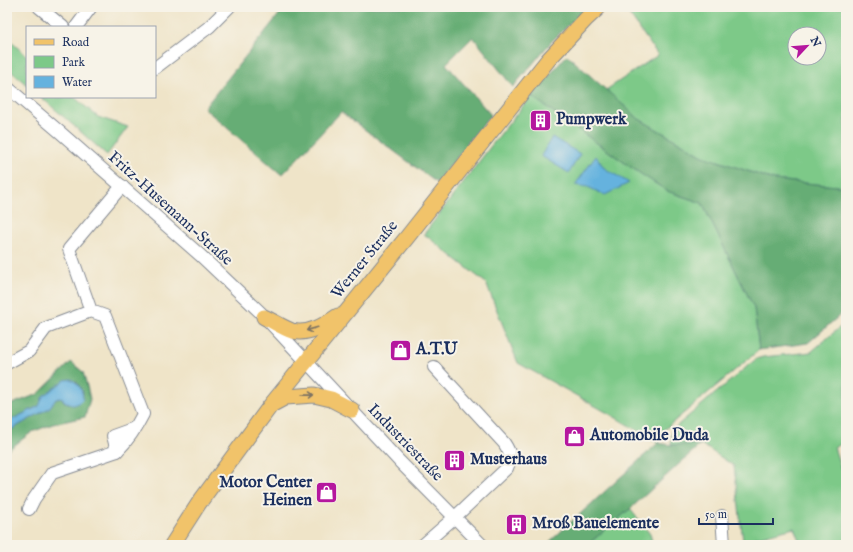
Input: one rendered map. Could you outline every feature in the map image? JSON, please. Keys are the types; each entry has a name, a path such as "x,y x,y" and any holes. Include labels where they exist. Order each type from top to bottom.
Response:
{"main road":[{"name":"Werner Straße","path":"172,545 199,503 271,405 548,60 599,7"},
{"path":"264,316 291,330 301,332 323,326 346,312"},
{"path":"271,405 286,397 314,395 331,399 352,410"}],"street":[{"path":"39,7 62,26"},
{"path":"77,26 90,7"},
{"path":"156,67 209,27 229,7"},
{"name":"Fritz-Husemann-Straße","path":"7,87 122,186 200,256 264,316 306,361"},
{"path":"91,312 70,249 122,186"},
{"path":"7,363 29,351 46,328 91,312 106,316 142,414 136,428 118,451 52,473 34,498 29,509"},
{"name":"Industriestraße","path":"306,361 400,462 482,545"},
{"path":"423,545 507,468 510,462 509,451 504,442 434,368"},
{"path":"722,516 724,545"}],"green space":[{"path":"285,7 588,7 552,41 513,87 473,37 446,64 491,115 437,183 341,112 282,175 204,108"},
{"path":"624,7 846,7 846,187 774,180 703,156 639,119 606,90 658,55"},
{"path":"7,38 26,55 26,84 7,68"},
{"path":"567,55 639,119 703,156 774,180 846,187 846,310 808,343 759,350 754,308 702,203 667,191 531,96"},
{"path":"531,96 667,191 702,203 754,308 759,350 665,429 658,443 518,363 486,283 424,234"},
{"path":"42,98 75,98 98,117 128,127 107,155"},
{"path":"846,322 846,442 834,447 841,469 846,468 846,545 801,545 794,528 743,541 734,466 701,444 671,445 672,432 679,424 756,359 811,352"},
{"path":"71,362 83,372 87,386 90,399 85,417 53,424 32,432 7,451 7,432 49,408 56,399 61,398 67,404 79,403 82,399 83,392 76,381 39,406 7,422 7,406 38,394"},
{"path":"658,443 671,445 701,444 630,509 587,545 546,545"},
{"path":"630,509 650,534 653,545 587,545"}],"water":[{"path":"552,137 580,154 569,173 541,156"},
{"path":"596,156 604,168 629,183 605,195 588,187 575,185"},
{"path":"71,379 81,390 83,399 80,402 72,405 61,398 56,399 49,408 7,432 7,422 39,406 43,396 65,380"}],"place":[{"name":"Pumpwerk","path":"541,120"},
{"name":"A.T.U","path":"401,350"},
{"name":"Automobile Duda","path":"575,436"},
{"name":"Musterhaus","path":"455,460"},
{"name":"Motor Center Heinen","path":"327,492"},
{"name":"Mroß Bauelemente","path":"516,524"}]}
